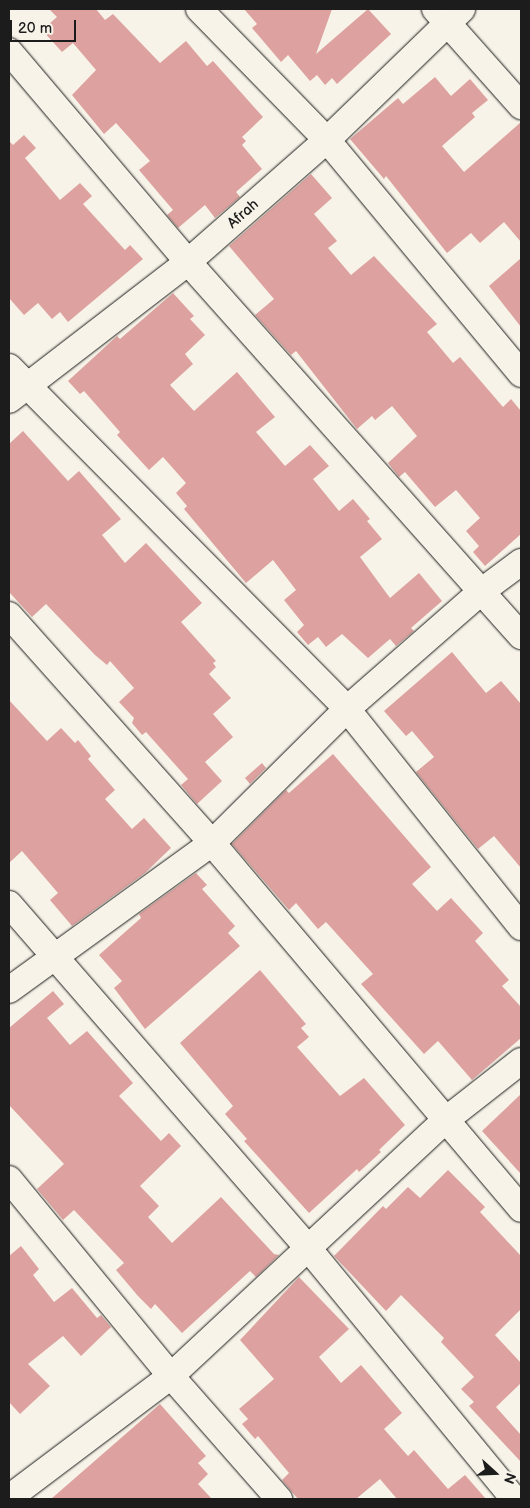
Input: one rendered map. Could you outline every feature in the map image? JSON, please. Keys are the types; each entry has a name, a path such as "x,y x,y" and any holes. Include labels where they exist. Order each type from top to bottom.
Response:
{"street":[{"path":"199,9 327,140 521,374"},
{"path":"448,13 521,106"},
{"name":"Afrah","path":"14,384 188,262 327,140 448,13"},
{"path":"9,51 188,262 521,636"},
{"path":"14,384 347,709 521,928"},
{"path":"9,990 53,956 212,843 347,709 482,591 521,562"},
{"path":"9,615 212,843 521,1209"},
{"path":"9,904 308,1248 514,1499"},
{"path":"9,1498 171,1376 447,1120 521,1061"},
{"path":"9,1180 171,1376 279,1499"}],"building":[{"path":"49,9 96,9 105,20 113,14 160,63 186,41 207,66 213,61 263,117 242,137 246,141 242,145 262,169 236,192 240,197 215,218 205,205 178,228 167,215 173,210 139,170 150,161 116,123 104,134 72,95 96,70 73,43 62,52 42,30 57,17"},
{"path":"244,9 332,9 316,54 368,9 391,34 337,84 332,78 325,85 317,75 310,81 288,55 281,62 252,28 257,24"},
{"path":"435,77 451,96 470,79 488,100 472,113 475,117 442,146 464,172 521,122 521,242 504,222 480,243 471,233 447,253 386,176 384,179 350,139 398,98 403,104"},
{"path":"24,135 36,148 25,158 60,200 80,183 92,196 83,204 125,250 130,245 143,259 68,322 60,312 52,319 38,303 24,315 9,298 9,141 13,145"},
{"path":"311,174 332,198 314,214 337,241 328,248 351,275 374,256 437,324 427,332 453,363 460,357 503,407 511,399 521,411 521,534 485,566 473,552 479,546 466,531 480,518 456,490 435,507 405,472 399,477 388,463 417,436 392,406 375,420 372,416 357,429 296,351 291,355 255,315 274,299 229,246"},
{"path":"521,258 521,327 489,286"},
{"path":"173,293 194,316 190,319 205,335 185,354 193,364 170,385 194,411 237,372 275,417 256,432 285,466 310,445 329,466 313,479 339,511 353,499 370,519 367,521 382,539 360,557 390,598 419,573 442,601 411,628 414,631 396,646 390,639 368,658 342,634 326,647 318,637 308,645 297,632 304,625 284,600 296,590 273,560 246,583 184,509 187,506 176,493 186,483 163,457 149,470 117,435 120,432 84,391 80,394 68,381 117,336 120,339"},
{"path":"23,431 68,481 79,471 121,519 102,535 125,563 146,543 202,603 181,622 216,661 213,663 216,667 209,674 231,698 213,714 233,737 205,762 222,781 197,804 181,785 188,779 146,732 142,735 132,723 134,718 119,702 134,688 110,661 107,665 95,655 46,604 32,617 9,592 9,444"},
{"path":"452,652 486,693 501,681 521,704 521,868 494,836 478,849 416,772 434,757 412,731 406,736 384,711"},
{"path":"9,700 47,741 61,728 75,743 78,740 91,756 88,759 115,790 105,799 132,829 144,818 171,848 145,873 72,926 50,900 58,893 22,851 9,863"},
{"path":"333,754 431,867 412,884 437,911 451,898 483,933 475,941 509,980 502,986 521,1007 521,1038 472,1080 438,1041 424,1054 361,984 373,974 326,922 318,929 296,903 289,910 232,844 286,790 289,793"},
{"path":"262,763 266,768 250,784 245,778"},
{"path":"196,873 207,885 202,889 235,926 228,933 240,946 145,1029 114,988 122,981 99,955 141,918 139,914"},
{"path":"260,970 306,1024 301,1028 309,1037 297,1047 340,1096 364,1078 405,1125 379,1150 381,1152 359,1172 357,1169 309,1213 244,1141 247,1139 225,1114 233,1106 180,1043"},
{"path":"53,991 64,1004 47,1018 70,1045 87,1031 133,1083 119,1096 161,1141 169,1133 181,1146 140,1186 159,1206 148,1217 172,1243 221,1197 274,1254 279,1255 256,1277 250,1271 182,1333 155,1304 151,1309 138,1296 116,1270 124,1263 74,1210 63,1220 37,1189 64,1164 9,1105 9,1028"},
{"path":"521,1094 521,1174 482,1131"},
{"path":"448,1170 485,1207 480,1212 521,1256 521,1309 495,1335 521,1363 521,1383 496,1407 521,1435 521,1462 469,1406 474,1402 461,1389 474,1377 441,1342 444,1338 401,1295 386,1311 334,1256 383,1206 386,1209 408,1187 420,1198"},
{"path":"21,1246 39,1269 33,1275 54,1302 72,1288 97,1318 101,1315 111,1327 81,1356 63,1336 28,1364 50,1386 20,1414 9,1402 9,1256"},
{"path":"299,1277 349,1329 319,1357 341,1383 361,1365 402,1413 384,1429 408,1456 414,1450 448,1489 465,1475 486,1499 397,1499 380,1479 356,1499 298,1499 292,1492 282,1480 289,1473 258,1436 255,1439 242,1424 248,1419 239,1409 274,1379 240,1340"},
{"path":"160,1404 206,1456 198,1463 208,1474 198,1484 212,1499 51,1499"}]}
